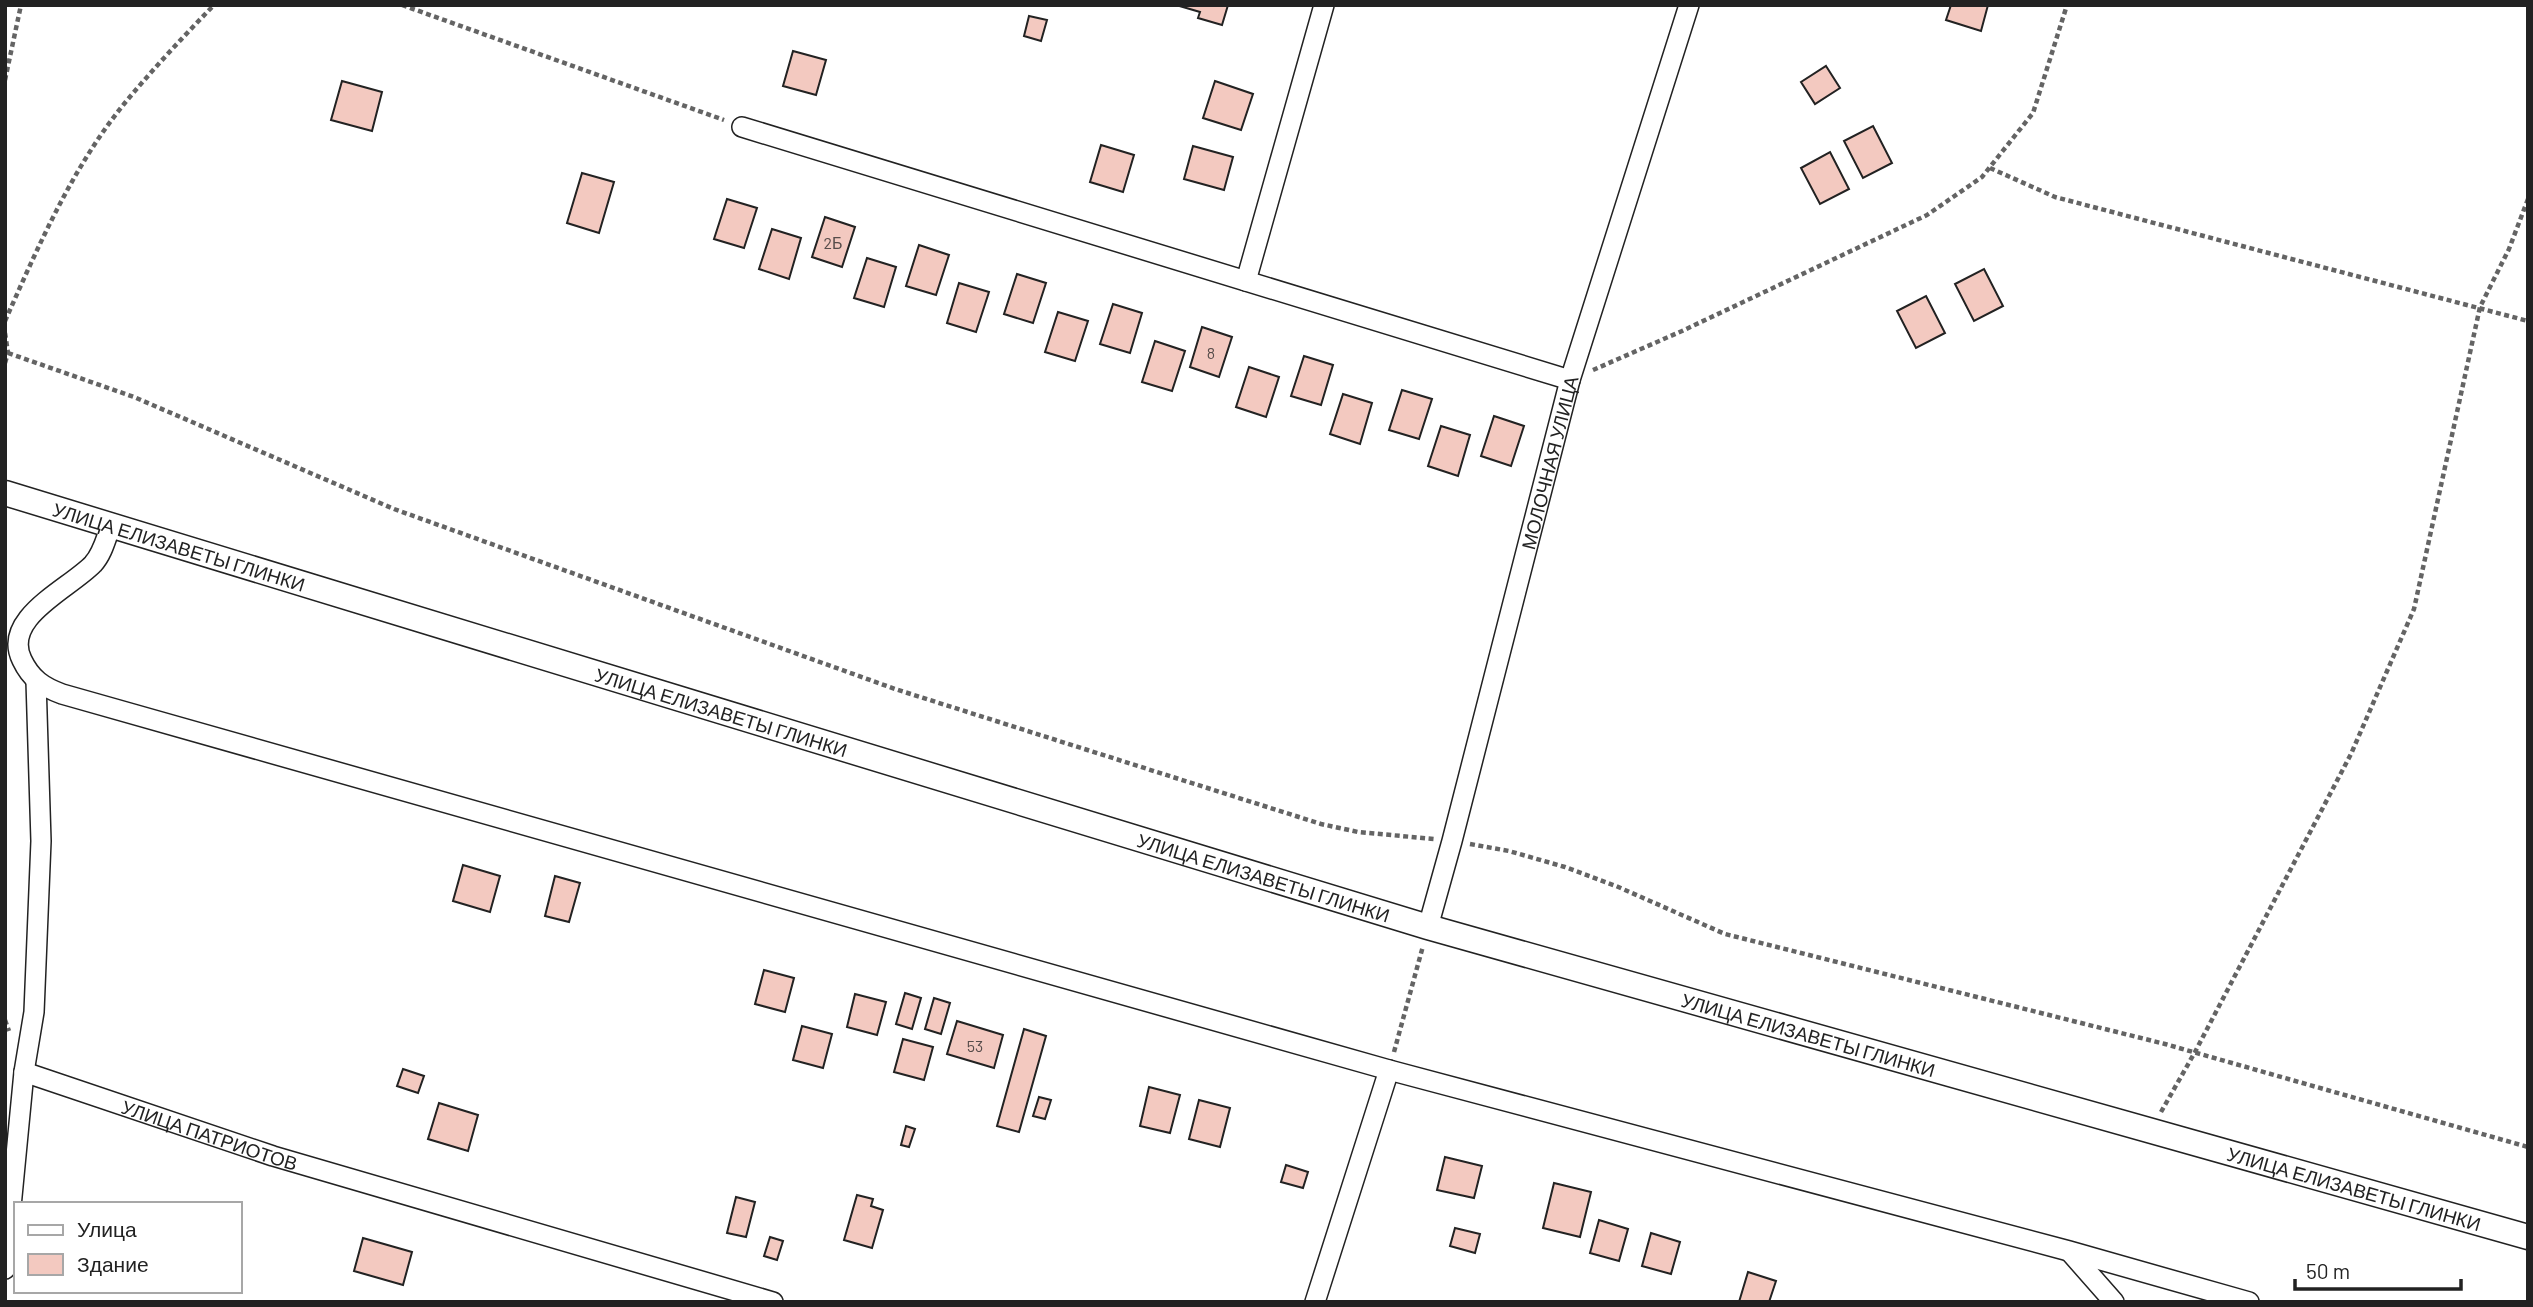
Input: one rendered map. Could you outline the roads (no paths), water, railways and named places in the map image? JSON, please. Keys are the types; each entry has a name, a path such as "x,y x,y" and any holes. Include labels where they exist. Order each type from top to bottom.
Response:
{"street":[{"path":"1246,281 1324,5"},
{"name":"МОЛОЧНАЯ УЛИЦА","path":"1428,927 1570,380 1689,5"},
{"path":"742,127 1570,380"},
{"name":"УЛИЦА ЕЛИЗАВЕТЫ ГЛИНКИ","path":"5,493 1428,927 2528,1237"},
{"path":"111,525 100,554 93,564 41,606 26,621 19,633 19,655 26,670 36,681 54,691 1389,1070 2069,1251 2249,1302"},
{"path":"5,1269 24,1072 34,1012 41,841 36,681"},
{"path":"1315,1302 1389,1070"},
{"name":"УЛИЦА ПАТРИОТОВ","path":"24,1072 273,1156 773,1302"},
{"path":"2069,1251 2114,1302"}]}
